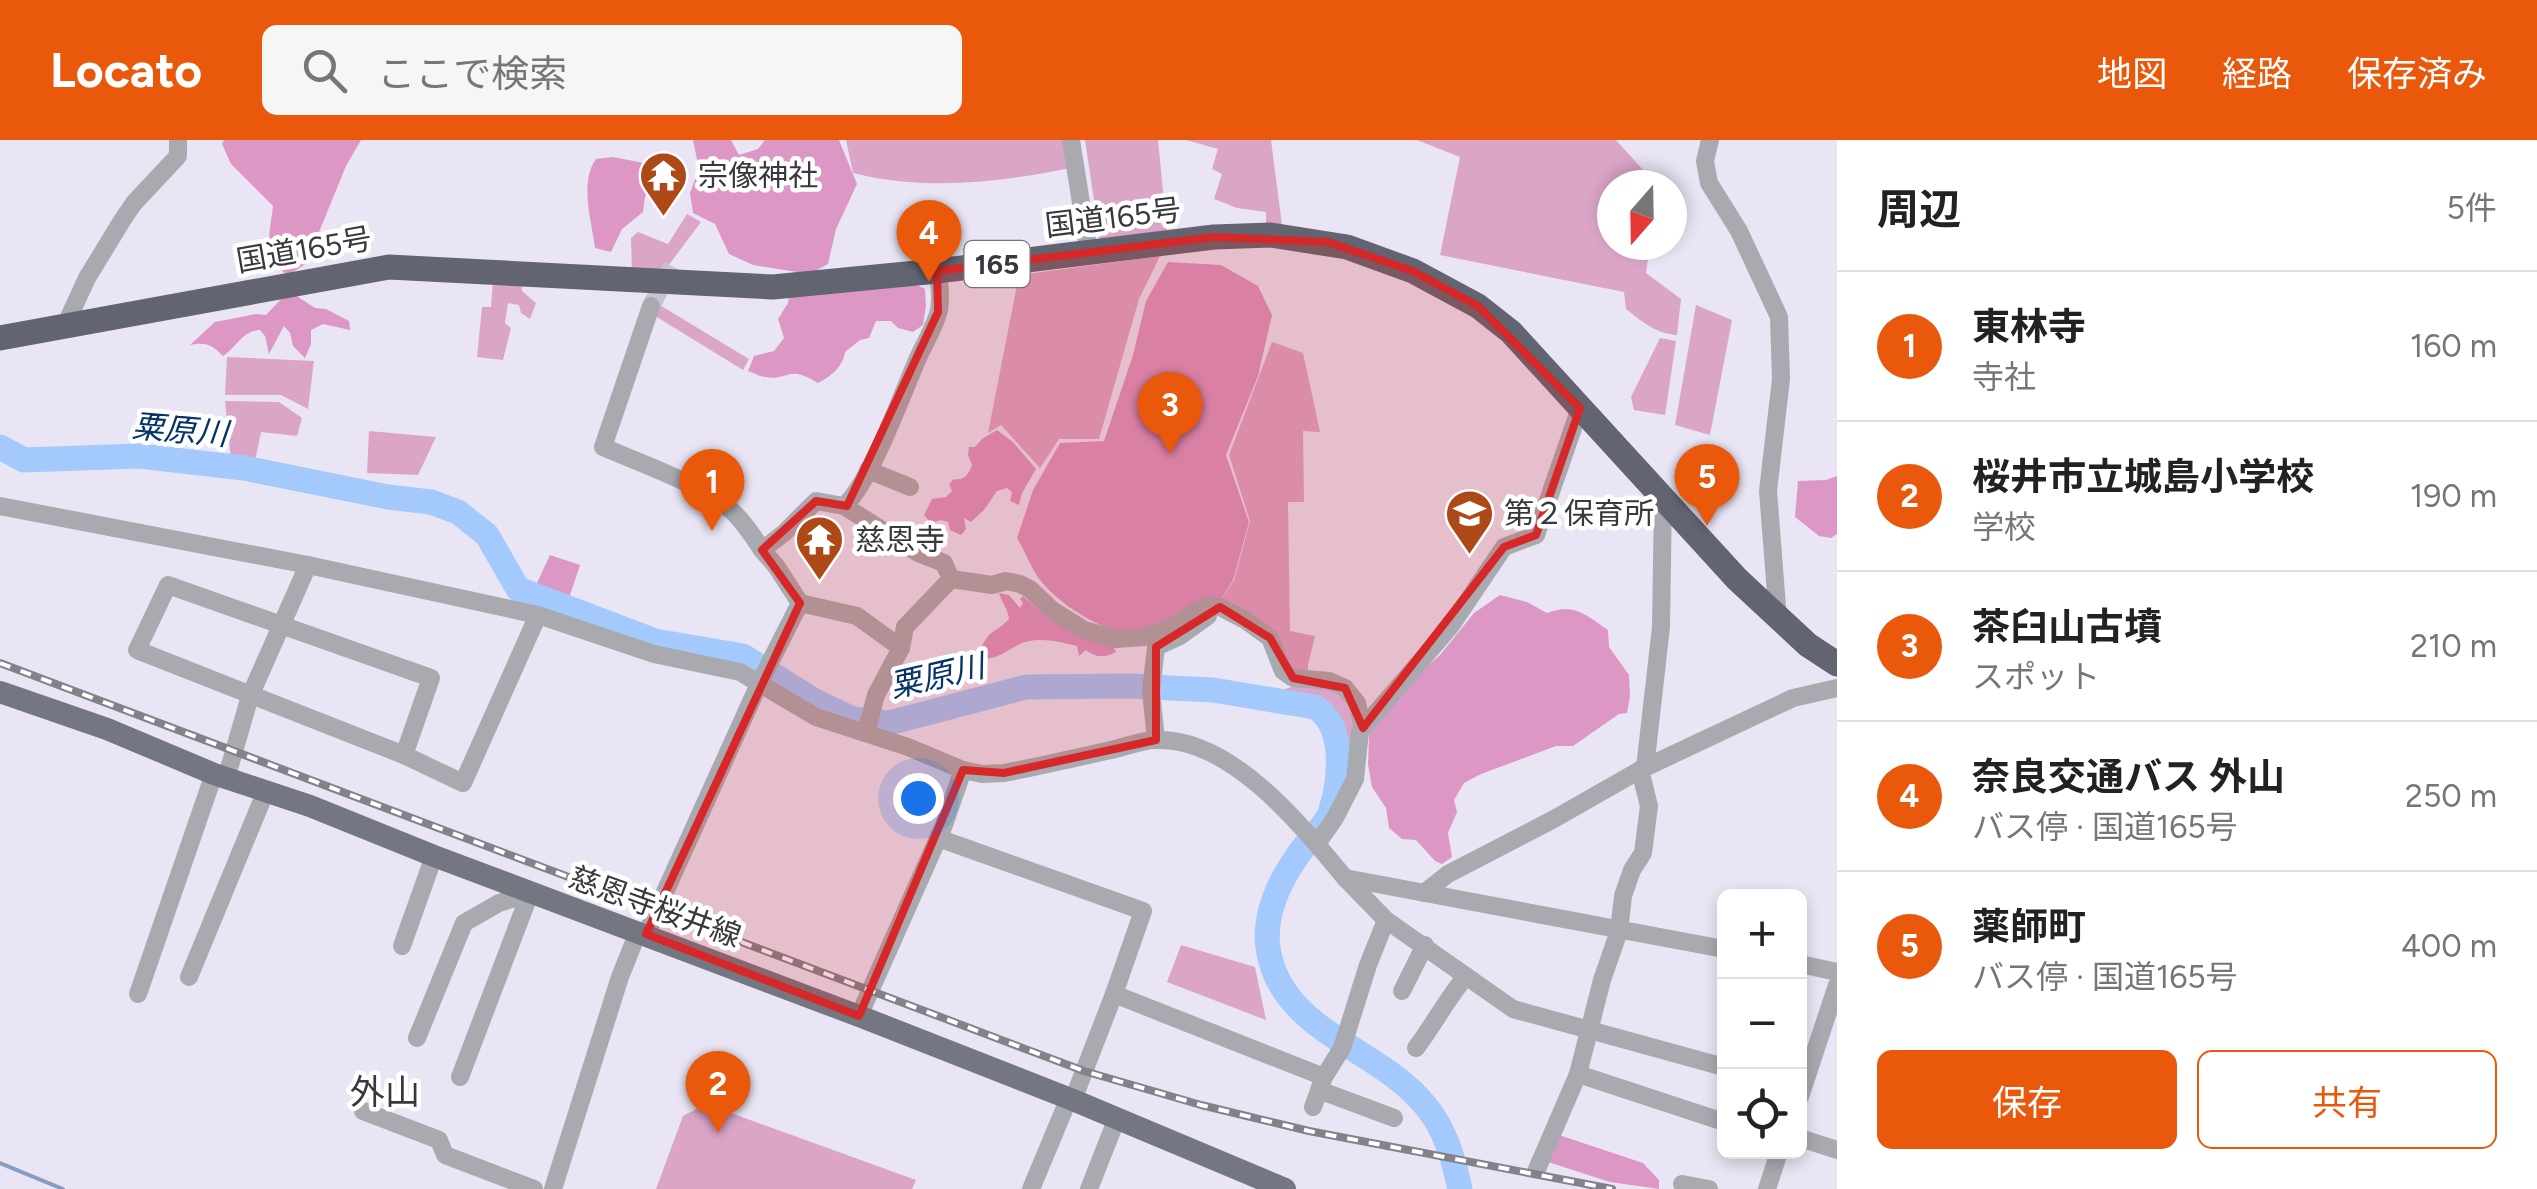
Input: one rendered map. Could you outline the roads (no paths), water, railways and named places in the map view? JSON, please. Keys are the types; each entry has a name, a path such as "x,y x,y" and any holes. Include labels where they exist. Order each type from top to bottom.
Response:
{"highway":[{"name":"国道165号","path":"0,338 390,266 773,286 1240,235 1298,238 1347,247 1414,271 1478,306 1511,332 1737,580 1808,645 1837,664"}],"main road":[{"name":"慈恩寺桜井線","path":"0,692 859,1016 1286,1189"}],"street":[{"path":"64,328 86,278 134,203 178,156 178,140"},
{"path":"1071,140 1088,253"},
{"path":"1710,140 1708,183 1740,231 1779,316 1781,379 1768,491 1778,619"},
{"path":"844,506 878,479 938,312 937,271"},
{"path":"652,306 602,447 674,478 731,510 800,603 857,616 901,648"},
{"path":"1317,844 1355,778 1360,732 1450,626 1504,548 1536,535 1580,408"},
{"path":"878,479 910,487"},
{"path":"1537,1169 1578,1074 1618,930 1623,896 1642,853 1649,806 1642,769 1661,627 1663,499"},
{"path":"762,550 816,501 844,506 918,553 944,563 951,579"},
{"path":"0,506 308,565 538,615 654,654 764,676 816,717 868,724 963,770 982,774 1004,774 1156,740 1185,744 1219,757 1259,784 1388,922 1513,1009 1717,1065"},
{"path":"138,994 250,696 308,565"},
{"path":"951,579 1020,584 1084,630 1115,638 1144,636 1170,628 1207,605 1220,607 1270,638 1282,671 1293,678 1329,680 1345,688 1358,702 1363,728"},
{"path":"868,724 876,696 901,648 906,627 951,579"},
{"path":"404,754 431,678 168,585 137,650 404,754 463,783 538,615"},
{"path":"553,1189 620,977 800,603"},
{"path":"1156,740 1151,684 1156,647 1180,636 1220,607"},
{"path":"1319,1091 1342,1048 1368,965 1388,922 1415,892 1642,769 1793,698 1837,688"},
{"path":"859,1016 938,838 963,770"},
{"path":"189,976 265,792"},
{"path":"938,838 1142,911 1114,994 1031,1189"},
{"path":"402,946 434,856"},
{"path":"1346,878 1717,948"},
{"path":"416,1038 464,924 500,903 530,893"},
{"path":"460,1076 530,893"},
{"path":"1402,991 1425,945"},
{"path":"1807,966 1836,972 1807,1070"},
{"path":"1416,1048 1466,976"},
{"path":"1114,994 1319,1091 1394,1118"},
{"path":"1578,1074 1717,1120"},
{"path":"363,1111 439,1140 445,1156 534,1189"},
{"path":"1089,1189 1117,1118"},
{"path":"1807,1140 1837,1150"},
{"path":"1767,1189 1776,1159"},
{"path":"1682,1184 1708,1189"}],"waterway":[{"name":"粟原川","path":"0,447 24,460 139,456 244,468 431,502 458,512 487,535 518,589 655,641 743,656 815,701 853,719 889,723 1026,687 1213,690 1315,707 1325,716 1336,741 1338,771 1334,800 1328,817 1290,866 1272,906 1267,934 1276,976 1291,1000 1311,1019 1405,1085 1425,1105 1443,1134 1460,1189"},
{"path":"0,1163 63,1189"}],"tunnel":[{"path":"651,306 673,265"}],"railway":[{"path":"0,663 1084,1071 1309,1131 1612,1189"}],"place":[{"name":"宗像神社","path":"663,218"},
{"name":"奈良交通バス 外山","path":"929,282"},
{"name":"茶臼山古墳","path":"1170,454"},
{"name":"薬師町","path":"1707,526"},
{"name":"東林寺","path":"712,531"},
{"name":"第２保育所","path":"1469,556"},
{"name":"慈恩寺","path":"820,582"},
{"name":"桜井市立城島小学校","path":"718,1133"}],"district":[{"name":"外山","path":"385,1092"}]}
